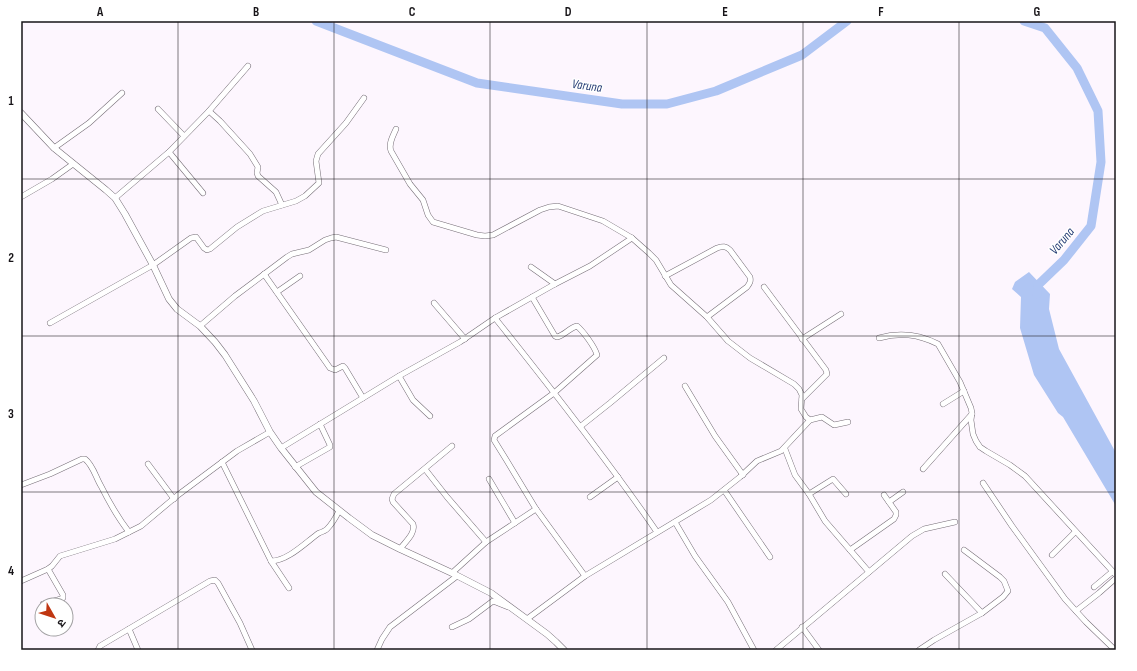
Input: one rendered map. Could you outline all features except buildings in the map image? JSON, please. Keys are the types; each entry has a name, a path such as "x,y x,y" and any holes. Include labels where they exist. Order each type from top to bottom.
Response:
{"street":[{"path":"115,198 169,152 209,111 248,66"},
{"path":"54,148 89,123 122,93"},
{"path":"50,324 153,265 194,236 204,248 207,250 210,249 237,227 258,214 301,198 318,185 319,180 316,161 318,154 346,123 364,98"},
{"path":"158,108 184,136"},
{"path":"209,111 250,154 258,165 258,176 276,192 282,205"},
{"path":"21,113 54,148 115,198 153,265 169,299 177,309 200,326 225,355 254,401 280,448 316,492 372,535 455,574 490,593 527,619 564,650"},
{"path":"396,129 390,144 391,151 410,184 423,200 428,216 433,222 477,235 489,236 494,235 549,206 558,206 603,221 632,238 656,260 671,285 707,317 728,341 750,358 794,384 802,395 801,409 810,420"},
{"path":"169,152 203,192"},
{"path":"21,197 52,179 73,164"},
{"path":"200,326 235,296 292,254 310,250 331,238 341,237 386,250"},
{"path":"280,448 399,376 465,339 495,318 590,266 632,238"},
{"path":"665,276 717,248 723,246 727,247 750,277 750,284 707,317"},
{"path":"531,267 555,284"},
{"path":"264,274 330,368 335,370 342,366 345,368 363,398"},
{"path":"277,292 300,276"},
{"path":"764,287 827,373 802,399"},
{"path":"532,297 555,336 561,336 577,326 597,355 554,393 494,438 495,443 508,461 536,509 585,576"},
{"path":"434,303 465,339"},
{"path":"802,339 841,314"},
{"path":"495,318 580,426 657,532"},
{"path":"879,338 910,334 938,344 964,391 972,414 971,420 973,434 980,447 1018,470 1115,575"},
{"path":"580,426 664,358"},
{"path":"399,376 413,400 430,416"},
{"path":"685,386 715,436 743,474"},
{"path":"943,404 964,391"},
{"path":"923,469 972,414"},
{"path":"527,619 585,576 710,500 724,490 758,460 785,449 810,420 822,418 834,426 848,422"},
{"path":"295,467 330,447 320,424"},
{"path":"21,581 48,569 62,554 115,539 141,526 237,451 270,432"},
{"path":"400,549 413,532 414,528 413,524 393,502 392,498 394,494 452,446"},
{"path":"785,449 795,475 809,494 825,521 868,572"},
{"path":"21,485 85,459 129,532"},
{"path":"222,462 271,561 289,588"},
{"path":"148,464 174,499"},
{"path":"425,469 447,498 486,542"},
{"path":"590,497 618,477"},
{"path":"489,478 515,522"},
{"path":"809,494 833,479 846,494"},
{"path":"982,483 1065,599 1115,650"},
{"path":"724,490 770,557"},
{"path":"889,502 903,492"},
{"path":"850,550 894,519 896,512 884,496"},
{"path":"377,650 390,627 455,574 486,542 536,509"},
{"path":"271,561 278,561 295,551 320,532 326,530 334,520 339,510"},
{"path":"675,522 695,556 728,602 754,650"},
{"path":"776,650 918,532 924,529 955,522"},
{"path":"1052,555 1075,532"},
{"path":"919,650 982,613 1007,594 1008,591 1004,581 964,550"},
{"path":"48,569 63,597"},
{"path":"945,574 982,613"},
{"path":"1076,610 1099,593 1115,575"},
{"path":"1094,587 1115,575"},
{"path":"98,650 100,646 210,581 215,580 240,623 252,650"},
{"path":"452,627 472,616 493,601 512,609"},
{"path":"802,627 819,650"},
{"path":"130,629 138,650"}],"water":[{"path":"1029,272 1050,294 1049,309 1059,349 1116,453 1116,506 1063,417 1058,413 1034,375 1020,328 1021,297 1012,289 1015,282"}],"waterway":[{"name":"Varuna","path":"316,21 477,83 622,104 667,104 716,91 802,55 847,21"},
{"name":"Varuna","path":"1024,21 1045,28 1077,68 1098,111 1101,162 1091,226 1064,260 1038,285 1037,294"}]}
